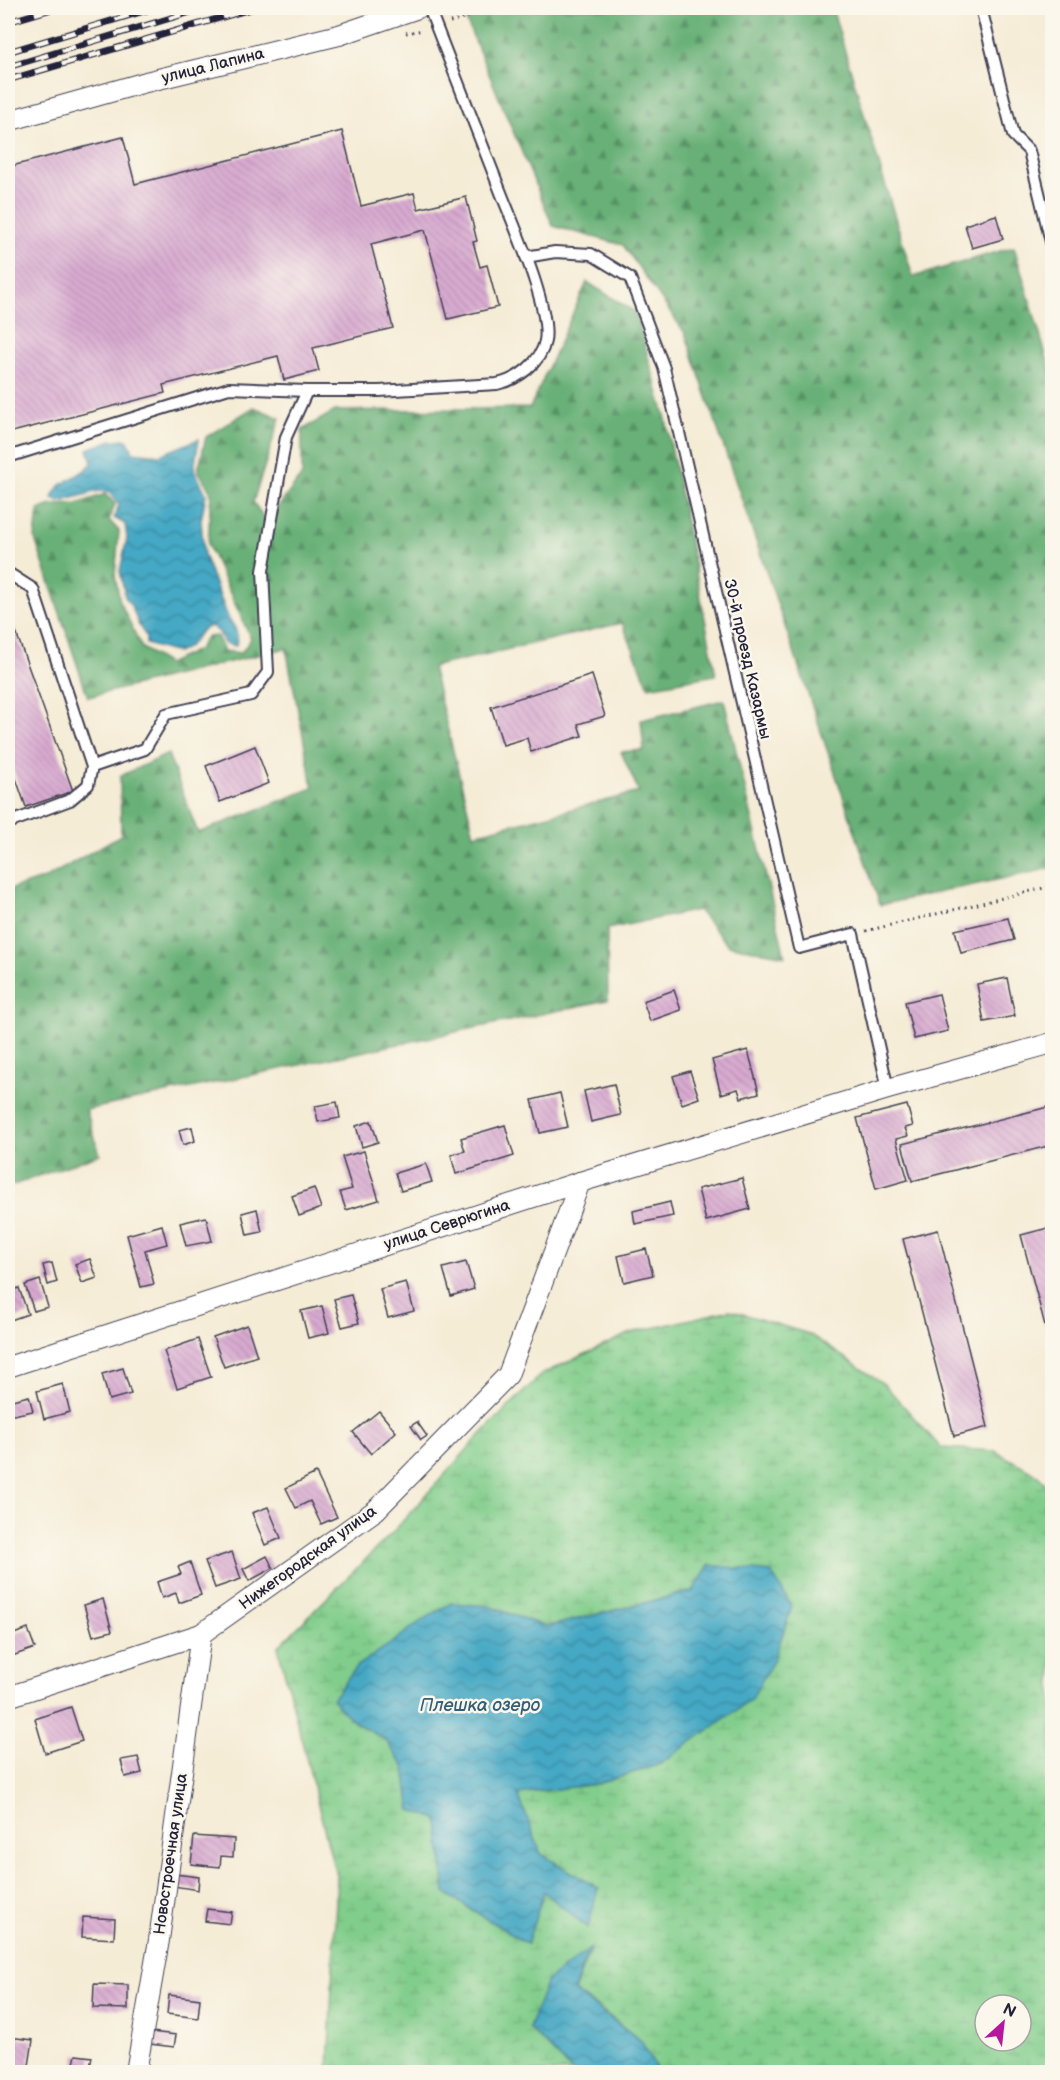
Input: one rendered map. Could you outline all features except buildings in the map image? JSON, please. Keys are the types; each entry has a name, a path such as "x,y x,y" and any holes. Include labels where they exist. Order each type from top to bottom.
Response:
{"street":[{"name":"улица Лапина","path":"8,121 146,82 339,36 418,8"},
{"name":"улица Севрюгина","path":"8,1367 580,1182 888,1089 1053,1043"},
{"name":"Нижегородская улица","path":"8,1697 201,1634 376,1510 508,1376 580,1182"},
{"name":"Новостроечная улица","path":"136,2073 159,1940 201,1634"}],"lane":[{"path":"8,457 229,388 308,391 449,387 508,382 522,373 537,358 545,343 546,321 526,257 429,8"},
{"path":"981,8 1013,135 1029,151 1053,246"},
{"name":"30-й проезд Казармы","path":"526,257 555,252 591,254 630,278 664,368 799,948 853,934"},
{"path":"93,767 145,749 166,714 251,695 268,672 263,571 286,437 308,391"},
{"path":"8,573 33,589 93,767 88,785 70,800 8,823"},
{"path":"853,934 888,1089"}],"path":[{"path":"853,934 1053,886"}],"green space":[{"path":"461,8 832,8 913,277 1014,247 1052,375 1052,868 880,905 685,333 623,245 553,226"},
{"path":"587,282 635,312 665,415 716,675 649,687 622,623 432,667 474,834 639,792 621,752 644,750 641,720 724,700 785,956 728,945 698,910 607,929 608,1000 86,1110 100,1154 8,1187 8,890 48,877 121,835 120,776 168,754 198,833 313,788 286,648 88,697 35,539 38,510 52,505 77,504 105,494 115,504 109,520 119,531 115,575 120,602 142,648 168,664 199,649 206,637 217,636 224,651 241,653 251,639 208,545 211,493 198,470 206,437 254,407 280,418 253,502 267,522 302,475 302,430 335,411 530,408"},
{"path":"730,1310 809,1334 884,1384 941,1448 995,1451 1035,1473 1052,1490 1052,2072 658,2072 641,2041 574,1991 590,1949 530,2028 572,2072 328,2072 337,1879 278,1647 392,1533 484,1431 542,1374 631,1333","holes":["693,1591 708,1730 660,1764 597,1784 517,1793 541,1854 598,1888 544,1892 445,1893 438,1819 411,1810 405,1768 386,1740 354,1722 392,1643 418,1623 488,1606 546,1627"]}],"water":[{"path":"199,439 194,469 206,494 201,520 204,555 229,620 235,629 236,646 224,643 219,632 211,626 203,629 191,644 177,653 146,644 146,636 125,597 120,571 127,538 125,524 114,518 119,505 110,492 98,491 59,502 52,498 59,486 87,469 92,463 88,449 112,440 128,441 133,452 160,455"},
{"name":"Плешка озеро","path":"709,1565 771,1572 792,1607 774,1659 751,1700 660,1764 597,1784 518,1794 541,1854 598,1888 588,1928 544,1892 527,1944 445,1893 438,1819 411,1810 405,1768 386,1740 354,1722 332,1699 358,1665 451,1603 488,1606 546,1627 693,1591"},
{"path":"591,1948 583,1963 574,1991 641,2041 658,2072 572,2072 529,2028 547,1981"}],"railway":[{"path":"8,22 55,8"},
{"path":"8,52 154,8"},
{"path":"8,67 204,8"},
{"path":"8,80 254,8"}]}
